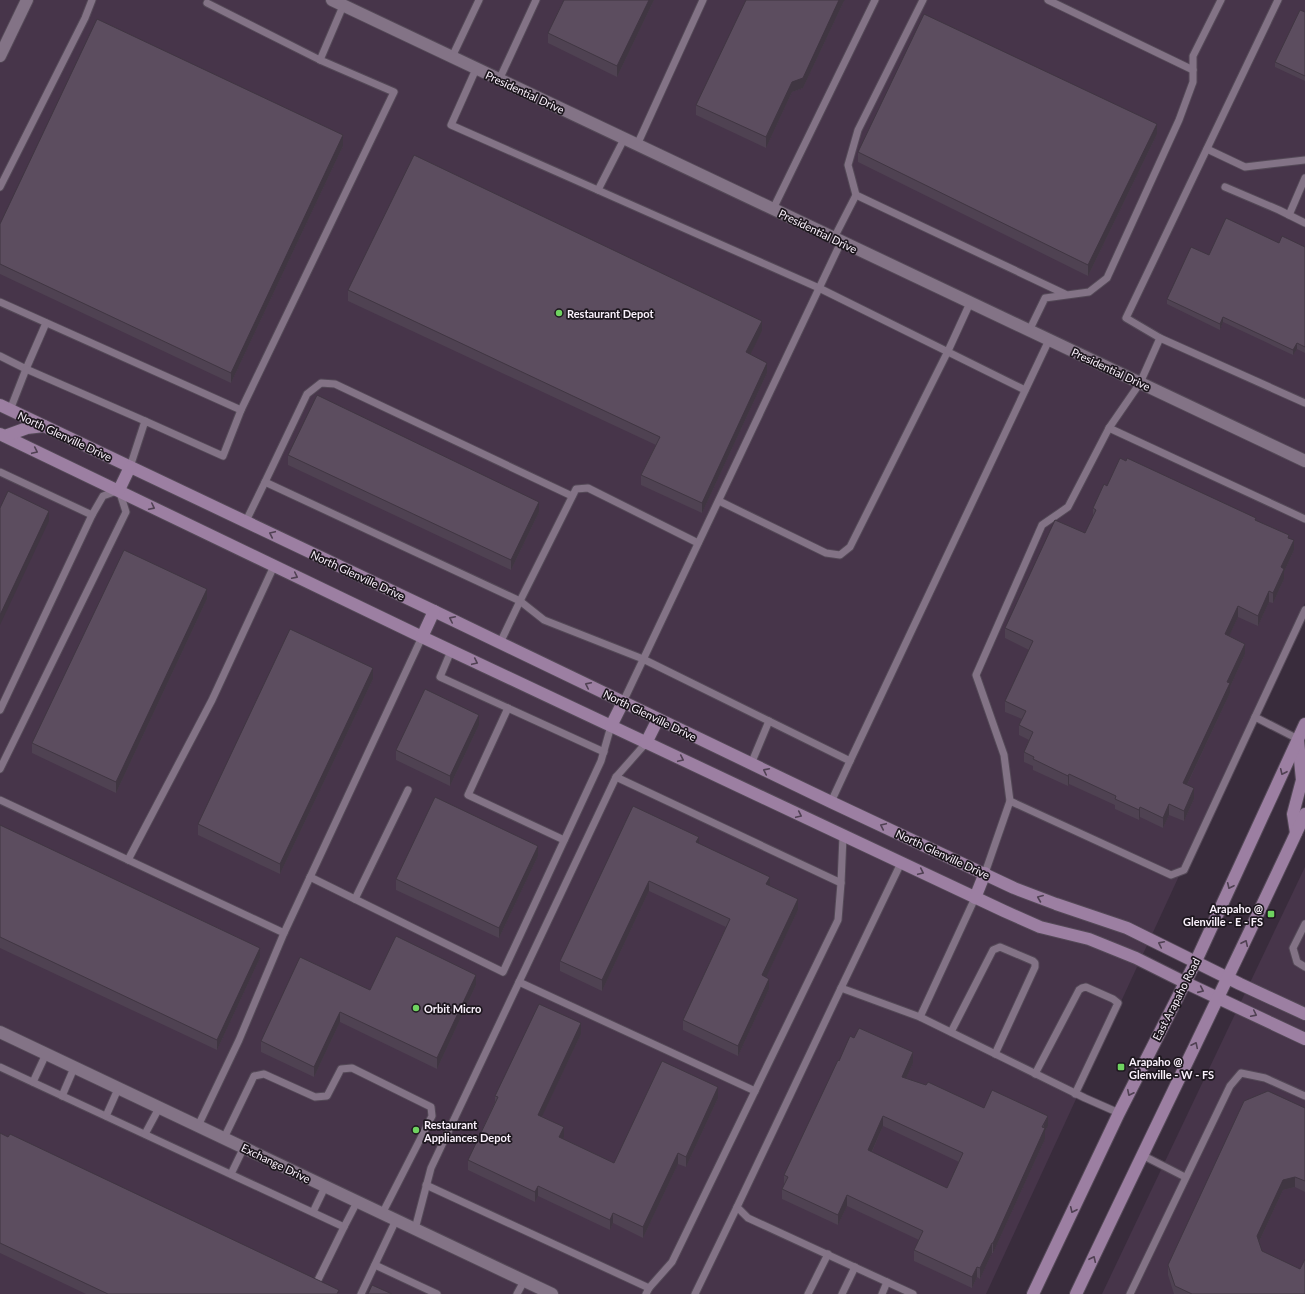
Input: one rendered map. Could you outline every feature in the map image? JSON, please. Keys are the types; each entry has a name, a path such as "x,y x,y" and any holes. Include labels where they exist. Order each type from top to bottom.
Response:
{"street":[{"path":"0,56 27,0"},
{"name":"Presidential Drive","path":"332,0 1305,461"},
{"name":"North Glenville Drive","path":"5,407 751,764 985,873 1014,888 1127,928 1305,1014"},
{"path":"2,437 28,428 44,426"},
{"path":"2,437 119,490 451,651 975,898 1040,927 1089,939 1136,958 1305,1039"},
{"path":"119,490 130,466"},
{"path":"422,637 434,611"},
{"path":"611,726 623,702"},
{"path":"646,743 658,719"},
{"name":"East Arapaho Road","path":"1033,1294 1119,1113 1184,982 1196,961 1305,724"},
{"path":"1296,834 1293,814 1302,780 1298,739"},
{"path":"1076,1294 1305,814"},
{"path":"975,898 985,873"},
{"name":"Exchange Drive","path":"1,1036 46,1054 552,1294"}],"lane":[{"path":"0,187 92,0"},
{"path":"452,57 479,0"},
{"path":"499,80 536,0"},
{"path":"637,145 703,0"},
{"path":"773,209 875,0"},
{"path":"623,702 819,288 856,195 848,165 858,130 923,0"},
{"path":"1048,0 1193,70"},
{"path":"1029,331 1045,298 1065,294 1089,292 1107,278 1179,120 1193,82 1193,56 1221,0"},
{"path":"1278,0 1126,318 1160,338 1305,403"},
{"path":"0,356 26,370 223,456 241,410 394,92 320,60 205,1"},
{"path":"320,60 343,6"},
{"path":"476,69 451,125 819,288 1025,390"},
{"path":"598,190 624,139"},
{"path":"1207,149 1245,167 1305,160"},
{"path":"1289,215 1305,178"},
{"path":"1225,187 1305,223"},
{"path":"856,195 1065,294"},
{"path":"0,302 241,410"},
{"path":"719,501 826,553 840,555 850,547 948,351 970,303"},
{"path":"5,407 26,370 46,323"},
{"path":"985,873 1010,801 1004,755 976,676 1042,526 1068,507 1109,428 1140,383 1160,338"},
{"path":"831,802 1049,340"},
{"path":"246,522 307,394 321,383 335,384 572,496"},
{"path":"130,466 145,421"},
{"path":"1109,428 1305,519"},
{"path":"0,472 92,515"},
{"path":"265,482 520,601 544,620 644,659 850,761"},
{"path":"500,643 576,489 588,488 698,543"},
{"path":"0,710 92,515 103,496 119,490 126,512 0,769"},
{"path":"128,860 212,700 274,566"},
{"path":"1010,801 1170,875 1184,870 1305,610"},
{"path":"198,1126 238,1040 284,933 422,637"},
{"path":"451,651 440,677 604,752"},
{"path":"508,708 468,795 564,840"},
{"path":"1255,717 1298,739"},
{"path":"751,764 769,721"},
{"path":"310,877 503,972 601,761 611,726"},
{"path":"415,1229 431,1168 518,982 616,777 646,743"},
{"path":"616,777 842,883"},
{"path":"355,899 408,790"},
{"path":"0,800 284,933"},
{"path":"426,1186 647,1291 672,1262 838,920 842,883 843,836"},
{"path":"695,1294 901,863"},
{"path":"920,1017 975,898"},
{"path":"1305,924 1293,948 1297,962 1305,967"},
{"path":"951,1032 993,950 1000,947 1033,961 1035,963 1035,967 995,1054"},
{"path":"518,982 755,1091"},
{"path":"841,988 920,1017 1075,1094 1119,1113"},
{"path":"1035,1074 1079,990 1086,988 1113,999 1118,1003 1075,1094"},
{"path":"32,1082 46,1054"},
{"path":"0,1067 344,1227"},
{"path":"62,1096 74,1068"},
{"path":"224,1138 254,1076 264,1074 315,1098 327,1096 341,1069 352,1068 431,1107 432,1116 382,1214"},
{"path":"1130,1294 1185,1176 1230,1086 1242,1073 1265,1078 1305,1096"},
{"path":"106,1116 118,1089"},
{"path":"145,1134 159,1108"},
{"path":"230,1174 244,1148"},
{"path":"1142,1155 1185,1176"},
{"path":"313,1212 325,1186"},
{"path":"318,1280 357,1202"},
{"path":"737,1208 748,1218 913,1294"},
{"path":"361,1294 396,1220"},
{"path":"808,1294 828,1254"},
{"path":"375,1265 437,1294"},
{"path":"842,1294 855,1267"},
{"path":"517,1294 524,1281"},
{"path":"882,1294 887,1282"}],"shaded area":[{"path":"0,0 1305,0 1305,603 986,1294 0,1294"},
{"path":"1305,867 1305,1294 1102,1294 1227,1031"}],"building":[{"path":"564,0 649,0 617,66 548,33"},
{"path":"746,0 839,0 803,78 792,82 766,137 696,105"},
{"path":"1300,10 1305,12 1305,76 1275,62"},
{"path":"924,14 1157,124 1088,265 858,152"},
{"path":"97,19 343,135 231,373 0,264 0,224"},
{"path":"414,155 762,321 746,352 767,363 702,503 641,475 660,437 348,290"},
{"path":"1226,218 1279,243 1282,236 1305,247 1305,347 1297,343 1293,350 1223,317 1220,324 1167,299 1191,247 1209,255"},
{"path":"317,395 539,502 511,560 288,455"},
{"path":"1120,458 1126,461 1127,458 1256,518 1255,520 1289,535 1288,538 1294,540 1281,567 1284,569 1273,593 1269,591 1258,616 1238,606 1225,634 1245,644 1227,682 1230,683 1183,783 1194,788 1184,811 1169,804 1163,818 1140,807 1139,810 1115,799 1116,796 1069,774 1068,776 1033,759 1034,757 1024,752 1033,732 1019,725 1026,711 1005,701 1033,641 1005,628 1055,520 1085,533 1096,510 1093,508 1104,484 1107,486"},
{"path":"8,491 49,511 0,615 0,508"},
{"path":"124,550 207,589 116,782 32,743"},
{"path":"290,629 373,668 280,864 198,824"},
{"path":"425,689 479,715 450,776 396,750"},
{"path":"435,797 538,846 499,928 396,879"},
{"path":"633,806 699,837 696,842 770,877 766,884 798,899 762,975 769,979 738,1046 683,1020 730,919 649,881 602,980 560,961"},
{"path":"0,825 260,948 217,1040 0,937"},
{"path":"396,936 476,975 437,1058 340,1012 314,1067 261,1041 300,957 370,990"},
{"path":"539,1004 581,1023 538,1115 564,1127 559,1137 614,1163 662,1061 718,1087 686,1157 678,1153 643,1227 613,1213 610,1220 538,1186 535,1192 468,1160 498,1097 495,1096"},
{"path":"859,1028 913,1052 902,1077 926,1085 928,1082 984,1108 992,1090 1048,1116 1042,1127 1045,1128 993,1243 980,1268 977,1267 972,1277 914,1250 923,1231 847,1195 838,1215 782,1189 788,1177 784,1175 838,1060 839,1061 850,1036 854,1038","holes":["883,1116 963,1153 947,1188 868,1150"]},
{"path":"1268,1091 1305,1108 1305,1181 1295,1177 1283,1180 1257,1236 1262,1251 1300,1269 1305,1259 1305,1294 1192,1294 1175,1286 1168,1265 1244,1101"},
{"path":"0,1133 8,1137 10,1134 339,1290 337,1294 108,1294 0,1243"},
{"path":"372,1285 392,1294 368,1294"}],"place":[{"name":"Restaurant Depot","path":"559,313"},
{"name":"Arapaho @ Glenville - E - FS","path":"1271,914"},
{"name":"Orbit Micro","path":"416,1008"},
{"name":"Arapaho @ Glenville - W - FS","path":"1121,1067"},
{"name":"Restaurant Appliances Depot","path":"416,1130"}]}
